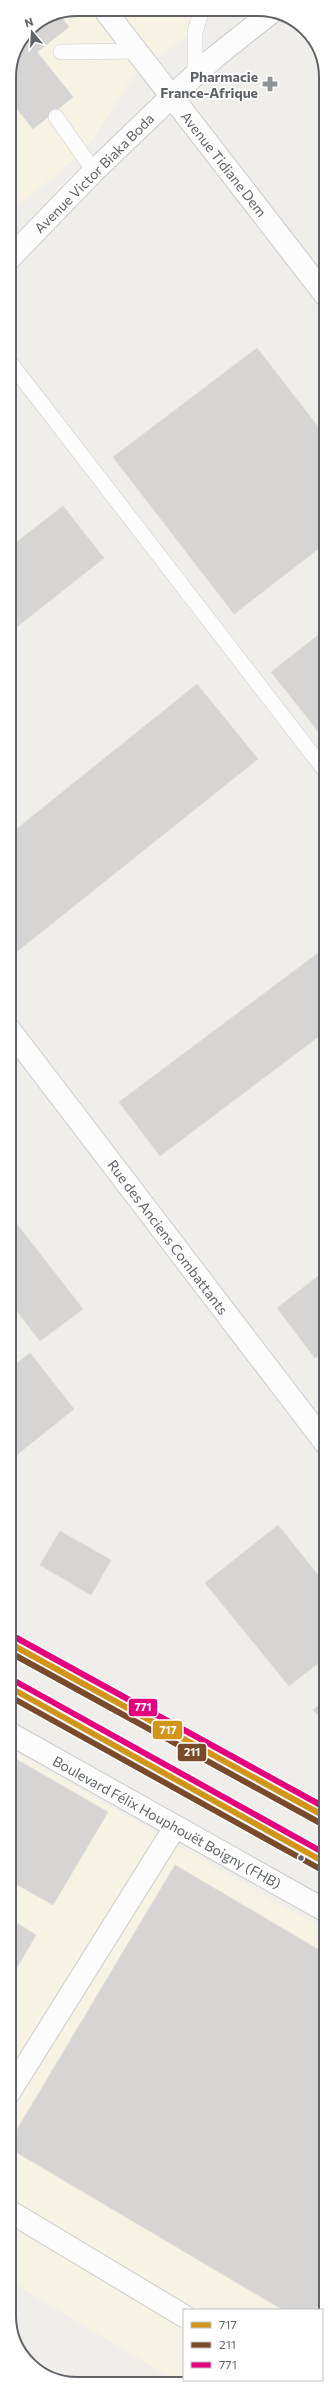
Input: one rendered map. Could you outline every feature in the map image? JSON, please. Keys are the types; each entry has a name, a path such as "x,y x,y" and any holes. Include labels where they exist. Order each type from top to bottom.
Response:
{"main road":[{"path":"16,1647 319,1813"},
{"path":"16,1691 319,1859"}],"street":[{"name":"Avenue Tidiane Dem","path":"109,16 319,287"},
{"name":"Avenue Victor Biaka Boda","path":"16,252 94,171 171,97 214,57 265,17"},
{"name":"Rue des Anciens Combattants","path":"16,1038 319,1435"},
{"name":"Boulevard Félix Houphouët Boigny (FHB)","path":"16,1737 319,1907"},
{"path":"16,2082 175,1827"},
{"path":"16,2215 183,2315"}],"lane":[{"path":"195,75 195,32 200,16"},
{"path":"60,52 137,51"},
{"path":"56,117 94,171"},
{"path":"16,370 319,763"}],"shaded area":[{"path":"213,16 141,71 127,85 93,140 77,157 16,207 17,65 26,43 34,34 43,26 65,17"},
{"path":"16,1753 319,1926 319,2309 183,2309 183,2377 169,2377 16,2284"}],"building":[{"path":"62,18 69,27 37,52 73,97 33,129 16,108 17,65 26,43 34,34 43,26"},
{"path":"257,348 319,428 319,548 234,614 113,457"},
{"path":"63,506 104,558 16,627 16,543"},
{"path":"319,634 319,732 271,672"},
{"path":"197,684 258,759 16,952 16,829"},
{"path":"319,952 319,1036 160,1156 119,1102"},
{"path":"16,1223 83,1309 40,1341 16,1310"},
{"path":"319,1275 319,1355 315,1358 277,1308"},
{"path":"30,1353 74,1409 16,1455 16,1364"},
{"path":"278,1525 319,1576 319,1662 289,1686 205,1583"},
{"path":"60,1531 111,1560 91,1595 40,1565"},
{"path":"319,1705 319,1716 313,1710"},
{"path":"16,1759 108,1812 53,1905 16,1884"},
{"path":"175,1865 319,1950 319,2306 318,2309 281,2309 16,2152 16,2131"},
{"path":"16,1922 36,1935 16,1969"}],"transit line":[{"name":"771","path":"16,1638 319,1804"},
{"name":"717","path":"16,1647 319,1813"},
{"name":"211","path":"16,1656 319,1822"},
{"name":"771","path":"16,1682 319,1850"},
{"name":"717","path":"16,1691 319,1859"},
{"name":"211","path":"16,1700 319,1868"}],"place":[{"name":"Pharmacie France-Afrique","path":"270,84"}]}
